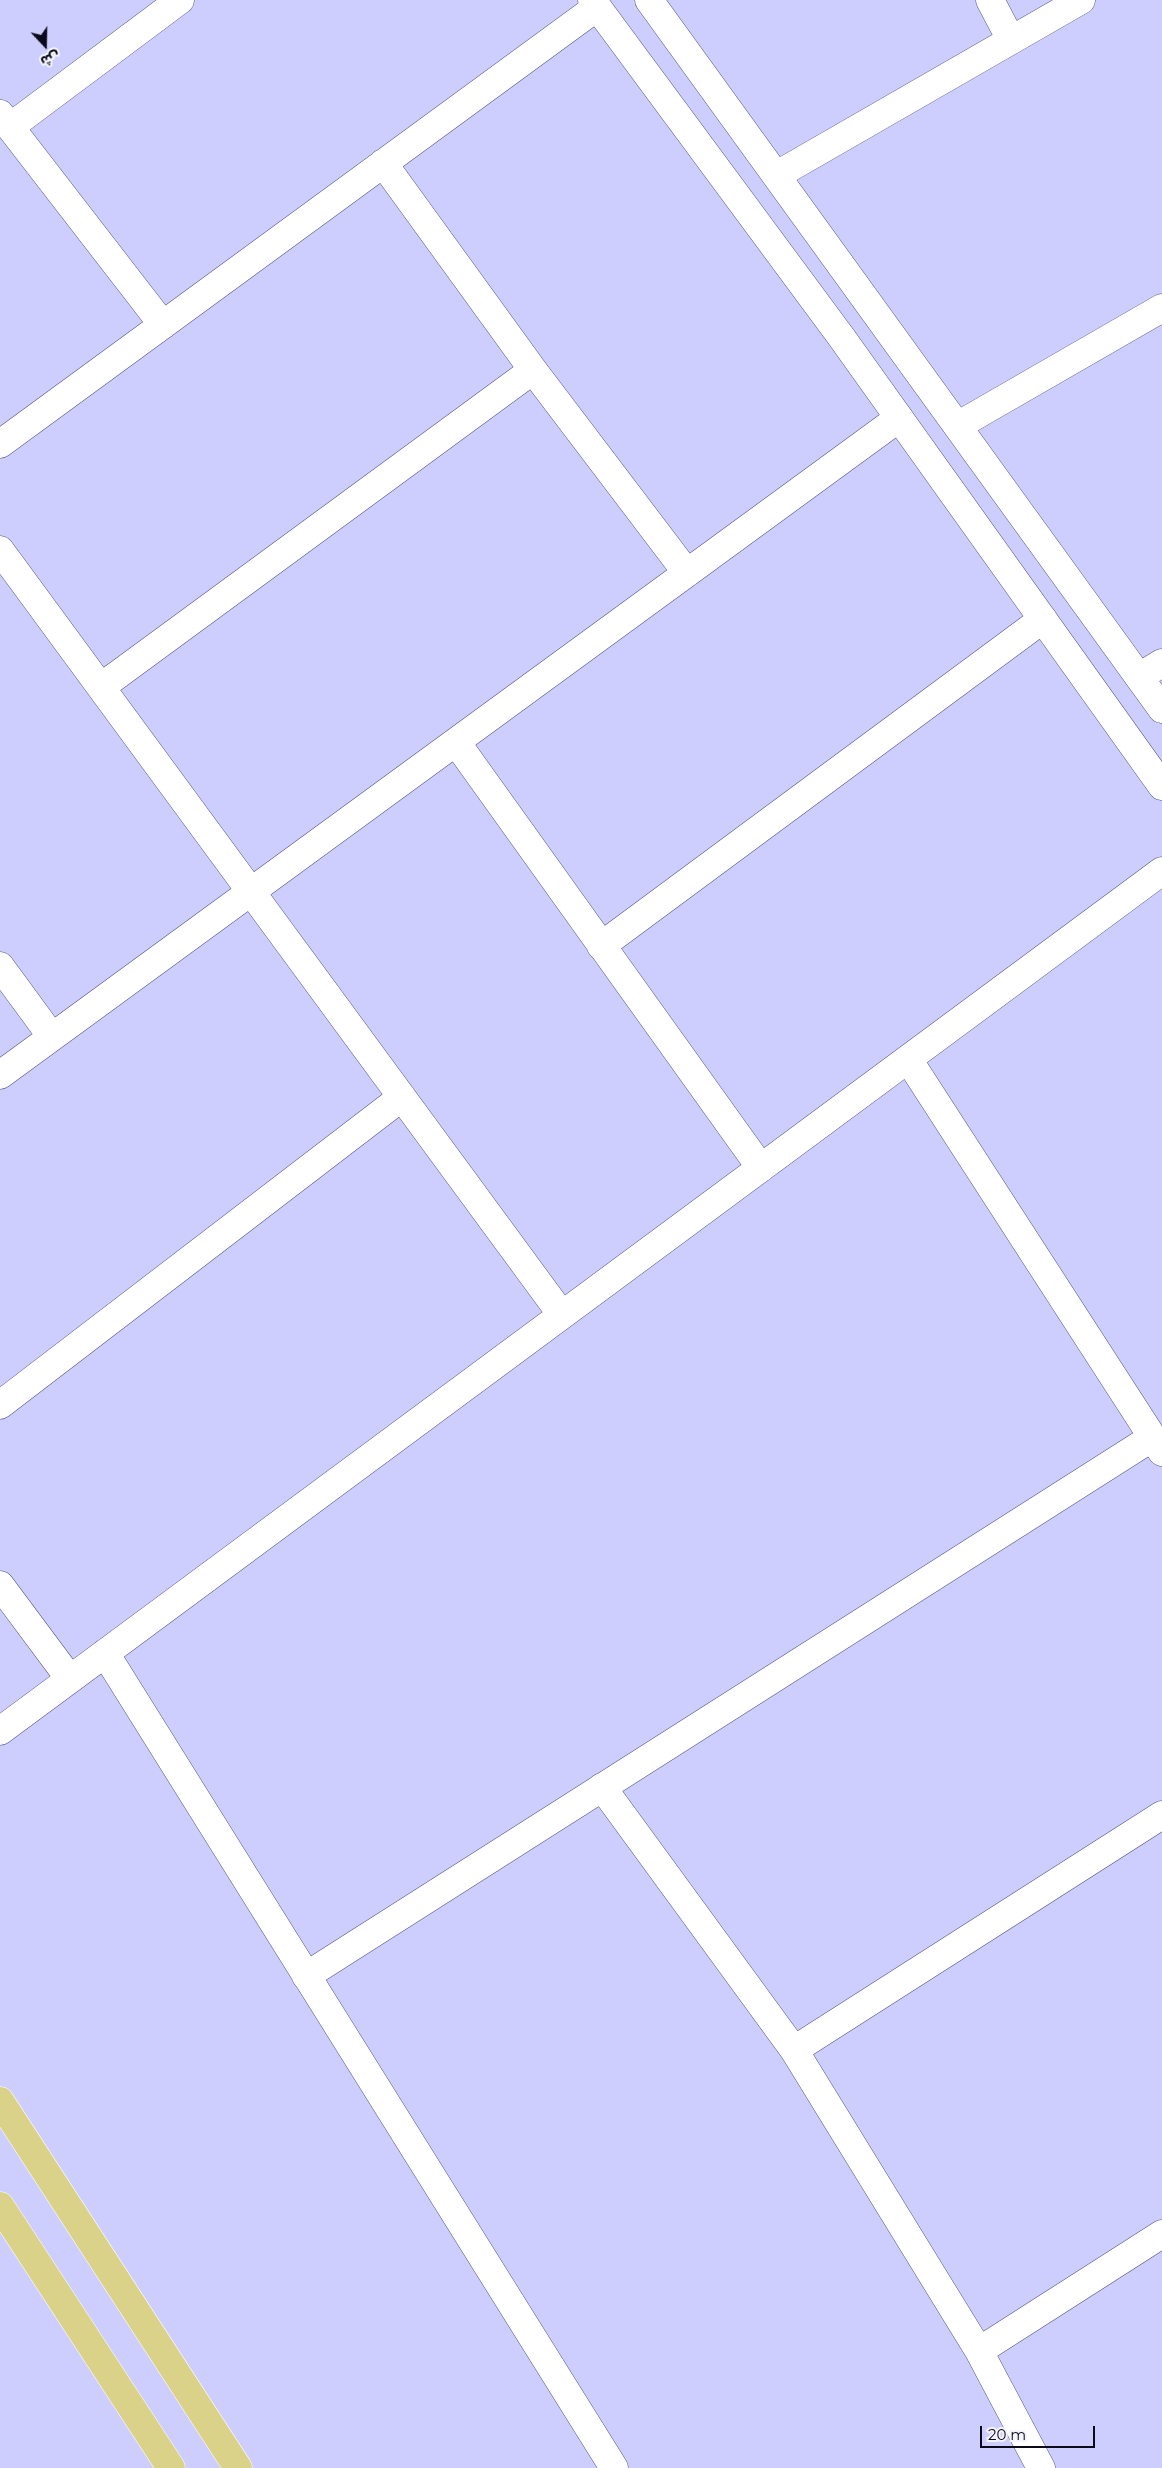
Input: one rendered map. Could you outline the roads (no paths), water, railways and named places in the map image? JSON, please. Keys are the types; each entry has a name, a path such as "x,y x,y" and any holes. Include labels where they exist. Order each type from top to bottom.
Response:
{"main road":[{"path":"0,2101 238,2468"},
{"path":"0,2206 171,2468"}],"street":[{"path":"163,326 5,120 180,0"},
{"path":"649,0 959,425 1162,708"},
{"path":"990,0 1011,40"},
{"path":"777,175 1081,0"},
{"path":"0,444 383,163 595,3 900,418 1162,786"},
{"path":"383,163 533,370 687,573"},
{"path":"959,425 1162,308"},
{"path":"101,687 533,370"},
{"path":"0,1074 900,418"},
{"path":"0,550 562,1315"},
{"path":"601,946 1043,619"},
{"path":"1139,677 1162,663"},
{"path":"456,742 761,1168"},
{"path":"0,1731 1162,871"},
{"path":"0,966 52,1037"},
{"path":"306,1976 602,1787 1157,1444 908,1059"},
{"path":"0,1405 402,1097"},
{"path":"0,1585 70,1679"},
{"path":"105,1653 614,2468"},
{"path":"602,1787 794,2050 979,2351 1041,2468"},
{"path":"794,2050 1162,1814"},
{"path":"979,2351 1162,2234"}]}
